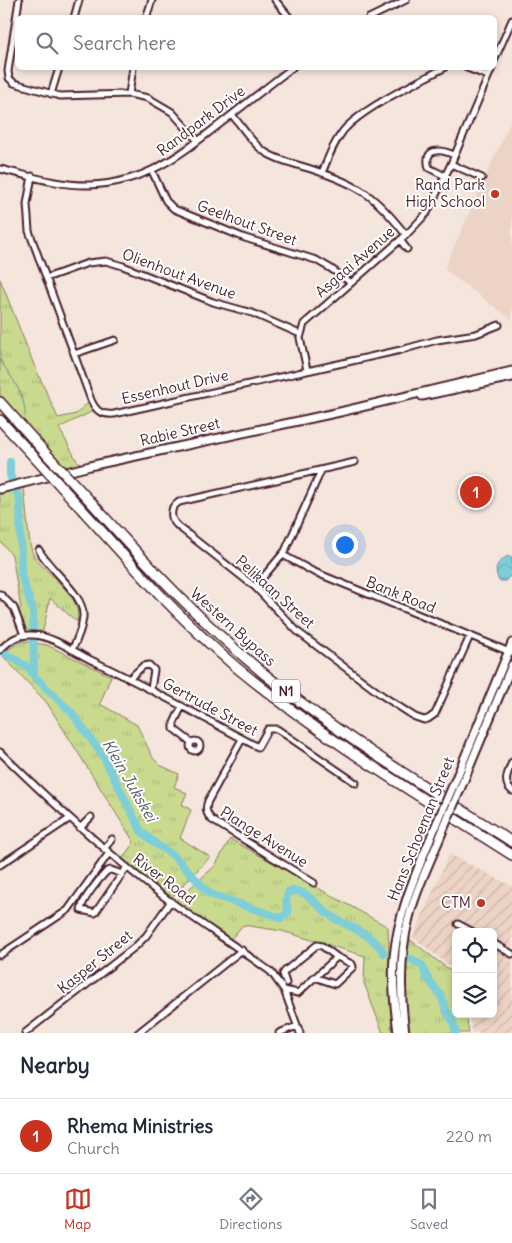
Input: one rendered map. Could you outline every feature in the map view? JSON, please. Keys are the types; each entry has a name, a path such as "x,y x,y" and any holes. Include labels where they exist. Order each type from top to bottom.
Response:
{"highway":[{"name":"Western Bypass","path":"0,402 174,593 205,623 276,684 339,730 512,842"},
{"name":"Western Bypass","path":"0,420 163,598 236,666 333,740 512,855"}],"main road":[{"name":"Rabie Street","path":"0,489 111,461 367,406 512,371"},
{"name":"Rabie Street","path":"367,406 512,377"},
{"name":"Hans Schoeman Street","path":"398,1033 394,993 394,964 410,889 510,653 512,643"},
{"name":"Hans Schoeman Street","path":"405,1033 400,938 416,894 512,665"}],"street":[{"path":"17,15 19,0"},
{"path":"75,15 79,0"},
{"path":"147,15 152,0"},
{"path":"275,0 288,15"},
{"path":"375,15 406,0"},
{"path":"497,54 512,20"},
{"path":"15,26 8,71 9,78 14,83 51,94 79,96 129,94 148,98 168,109 198,141"},
{"path":"51,94 58,70"},
{"path":"129,94 133,70"},
{"name":"Randpark Drive","path":"0,169 63,183 91,185 123,180 152,171 176,158 289,70"},
{"path":"322,173 337,140 354,121 394,95 440,70"},
{"path":"472,70 488,76"},
{"name":"Asgaai Avenue","path":"300,334 308,320 400,240 427,213 491,70"},
{"path":"232,114 255,143 266,153 350,183 370,195 406,234"},
{"path":"445,176 430,168 429,156 432,152 439,150 454,155"},
{"path":"450,164 482,178"},
{"name":"Geelhout Street","path":"152,171 166,202 174,209 245,238 316,260 350,282"},
{"name":"Essenhout Drive","path":"32,176 27,204 28,225 32,242 93,404 99,412 106,414 401,350 437,340 476,334 499,325"},
{"path":"400,240 407,249"},
{"name":"Olienhout Avenue","path":"46,278 88,263 106,261 124,266 213,302 252,313 300,334"},
{"path":"300,334 307,370"},
{"path":"74,354 115,340"},
{"name":"Pelikaan Street","path":"354,462 322,471 179,502 174,507 172,517 175,524 255,587 298,632 383,696 424,720 431,718 437,711 470,636"},
{"path":"255,587 283,556 322,471"},
{"path":"39,550 48,565 80,600 83,617 72,650"},
{"name":"Bank Road","path":"283,556 320,575 510,653"},
{"path":"0,594 14,608 26,635"},
{"name":"Gertrude Street","path":"0,650 17,636 34,635 49,640 130,678 258,747 268,729 277,729 356,783"},
{"name":"Gertrude Street","path":"130,678 143,666 149,665 154,670 150,689"},
{"path":"182,706 174,723 174,729 192,742"},
{"name":"Plange Avenue","path":"242,739 208,801 207,815 212,820 314,883"},
{"name":"River Road","path":"0,752 69,819 104,849 171,901 242,950 275,976 284,990 300,1033"},
{"path":"512,762 506,780 508,787 512,790"},
{"path":"80,828 91,817"},
{"path":"0,865 69,819"},
{"path":"104,849 112,839"},
{"path":"0,955 68,910 110,853"},
{"path":"122,874 111,870 107,871 81,907 81,910 95,913 127,867"},
{"name":"Kasper Street","path":"25,1033 136,946 146,936 171,901"},
{"path":"458,924 466,928"},
{"path":"497,945 512,954"},
{"path":"286,983 285,971 314,946 322,946 354,967 336,984 314,978"},
{"path":"138,1033 242,950"},
{"path":"284,990 298,993 337,957"},
{"path":"279,1033 298,1026"}],"shaded area":[{"name":"Rand Park High School","path":"512,118 512,320 444,269"},
{"path":"449,854 512,886 512,1033 472,1033 470,1018 497,1018 497,928 452,928 452,968 413,937"}],"green space":[{"path":"0,279 34,365 58,418 76,414 90,401 95,410 59,428 77,461 87,467 68,473 0,395"},
{"path":"24,488 28,533 33,554 69,594 78,612 77,622 50,598 43,631 26,632 18,610 21,608 12,555 0,541 0,494"},
{"path":"22,641 47,645 111,676 100,704 137,725 153,758 160,765 179,774 174,787 187,793 182,804 191,810 180,838 210,857 170,899 122,859 134,842 47,703 1,654"},
{"path":"230,839 388,927 392,1033 383,1033 364,983 365,956 282,931 243,925 230,940 174,902 215,866"},
{"path":"408,938 452,972 452,1018 467,1018 469,1033 408,1033 404,984"}],"water":[{"path":"508,556 512,557 512,574 505,581 499,581 496,573 498,564"}],"waterway":[{"path":"0,360 20,394 25,408 25,416"},
{"path":"10,462 10,475 20,500 21,574 33,611 34,676"},
{"name":"Klein Jukskei","path":"0,650 29,668 34,676 72,713 103,756 141,831 173,855 210,894 281,918 288,912 286,900 289,891 300,892 327,913 371,938 384,953"},
{"name":"Klein Jukskei","path":"411,959 422,965 426,976 441,996 456,1033"}],"place":[{"name":"Rand Park High School","path":"495,194"},
{"name":"Rhema Ministries","path":"476,492"},
{"name":"CTM","path":"481,903"}]}
